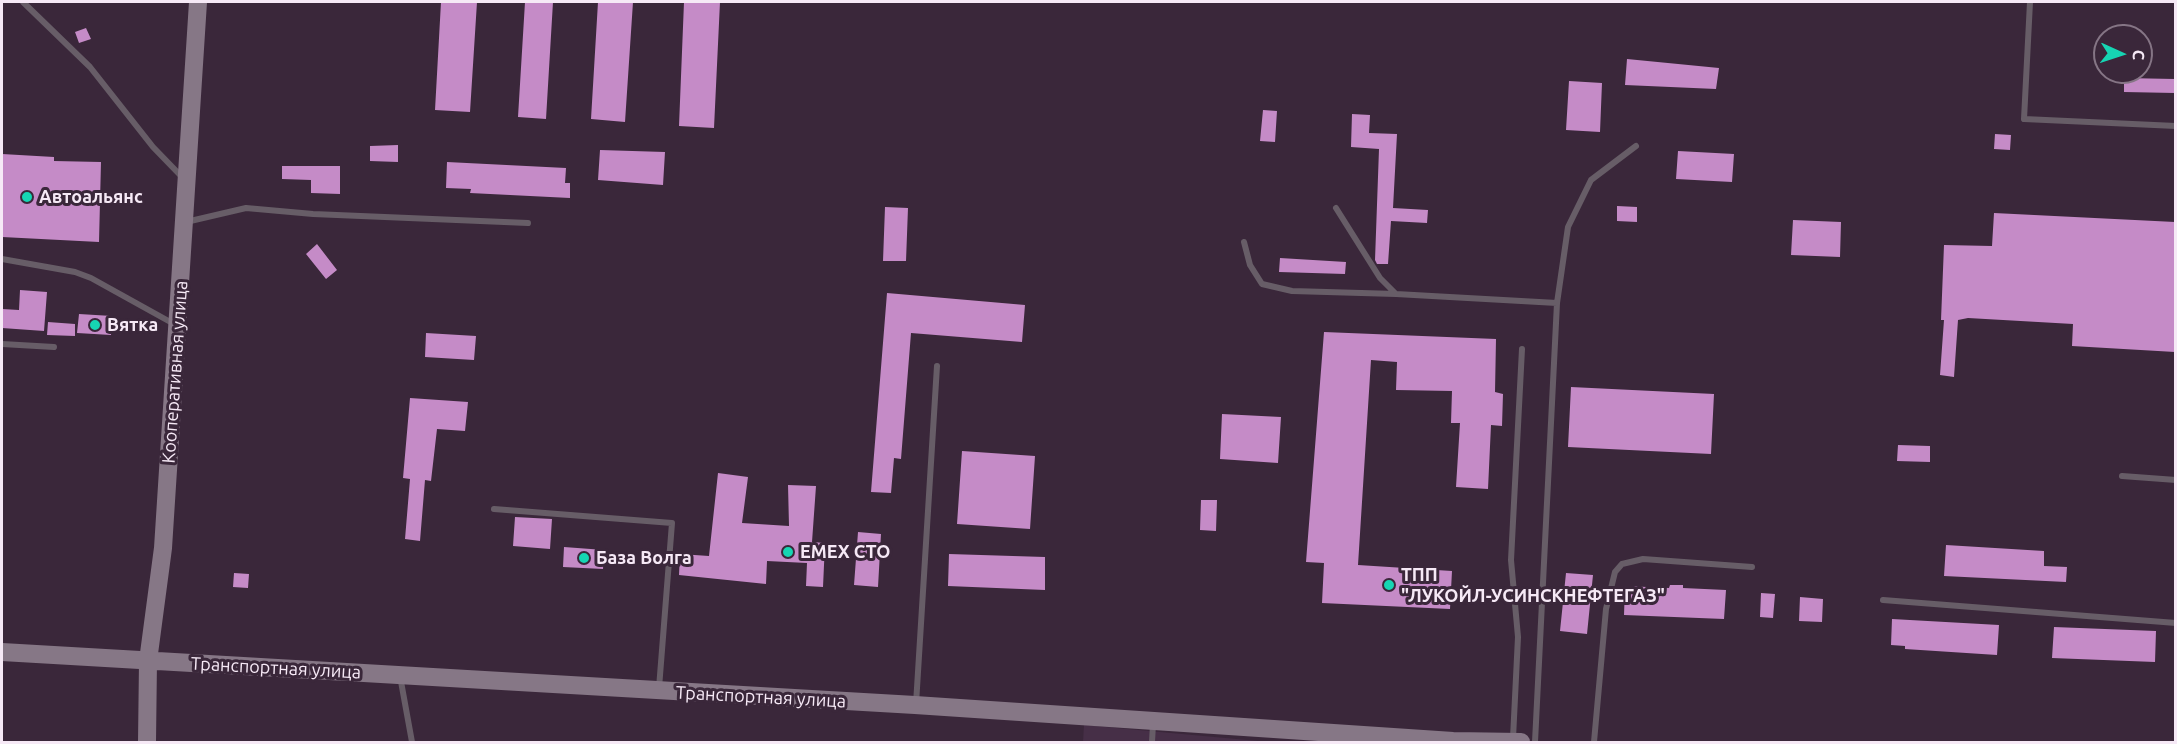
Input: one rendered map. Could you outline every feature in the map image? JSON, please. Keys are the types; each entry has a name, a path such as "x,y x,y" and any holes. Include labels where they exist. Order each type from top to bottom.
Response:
{"street":[{"name":"Кооперативная улица","path":"147,742 148,660 164,548 198,2"},
{"name":"Транспортная улица","path":"2,652 915,705 1453,742 1521,742"}],"lane":[{"path":"23,2 90,67 153,147 186,181"},
{"path":"2030,2 2024,119 2175,126"},
{"path":"1535,742 1557,303 1568,227 1591,180 1636,146"},
{"path":"185,222 246,208 528,223"},
{"path":"1335,208 1380,278 1396,294"},
{"path":"1244,242 1250,265 1262,284 1292,291 1557,303"},
{"path":"2,259 75,272 91,278 177,325"},
{"path":"2,344 54,347"},
{"path":"1513,742 1518,638 1511,560 1522,349"},
{"path":"915,705 937,366"},
{"path":"2122,476 2175,480"},
{"path":"494,509 672,523 658,691"},
{"path":"1594,742 1606,609 1615,572 1622,564 1643,559 1752,567"},
{"path":"1883,600 2175,623"},
{"path":"400,675 412,742"},
{"path":"1152,742 1153,721"}],"shaded area":[{"path":"1084,725 1269,742 1083,742"}],"building":[{"path":"441,2 477,2 470,112 435,110"},
{"path":"525,2 553,2 546,119 518,117"},
{"path":"598,2 633,2 625,122 591,119"},
{"path":"684,2 720,2 714,128 679,126"},
{"path":"86,28 91,39 79,43 75,32"},
{"path":"1627,59 1719,68 1716,89 1625,85"},
{"path":"2153,79 2175,79 2175,93 2124,92 2124,84 2153,84"},
{"path":"1569,81 1602,83 1600,132 1566,130"},
{"path":"1263,110 1277,111 1275,142 1260,141"},
{"path":"1352,114 1370,115 1369,133 1397,134 1393,208 1428,210 1427,223 1391,221 1388,264 1377,264 1375,260 1379,149 1351,147"},
{"path":"1995,134 2011,135 2010,150 1994,149"},
{"path":"398,145 398,162 370,161 370,146"},
{"path":"600,150 665,152 663,185 598,180"},
{"path":"1678,151 1734,154 1732,182 1676,179"},
{"path":"2,154 54,157 54,161 101,162 99,242 2,237"},
{"path":"447,162 566,168 565,183 570,183 570,198 470,193 471,189 446,188"},
{"path":"282,166 340,166 340,194 311,193 311,180 282,179"},
{"path":"1617,206 1637,207 1637,222 1617,221"},
{"path":"885,207 908,208 906,261 883,261"},
{"path":"1994,213 2175,222 2175,352 2072,346 2073,324 1968,318 1958,320 1954,377 1940,375 1944,320 1941,320 1944,245 1992,246"},
{"path":"1793,220 1841,222 1840,257 1791,255"},
{"path":"317,244 337,270 326,279 306,254"},
{"path":"1280,258 1346,262 1345,274 1279,272"},
{"path":"20,290 47,292 44,331 2,328 2,309 19,310"},
{"path":"887,293 1025,305 1022,342 911,333 901,459 894,458 891,493 871,492"},
{"name":"Вятка","path":"79,314 112,316 111,335 77,333"},
{"path":"48,322 75,324 75,336 47,335"},
{"path":"1324,332 1496,339 1495,392 1503,394 1502,426 1491,425 1488,489 1456,487 1460,423 1451,423 1452,391 1396,390 1397,362 1371,360 1358,565 1452,571 1450,609 1322,603 1324,563 1306,562"},
{"path":"426,333 476,336 474,360 425,357"},
{"path":"1571,387 1714,394 1711,454 1568,447"},
{"path":"410,398 468,402 465,431 437,429 431,481 425,480 420,541 405,539 410,479 403,478"},
{"path":"1222,414 1281,417 1278,463 1220,459"},
{"path":"1898,445 1930,446 1930,462 1897,461"},
{"path":"962,451 1035,456 1030,529 957,524"},
{"path":"718,473 748,477 742,523 789,526 788,485 816,486 812,542 825,543 823,587 806,586 807,563 767,561 766,584 679,575 680,554 709,556"},
{"path":"1201,500 1217,500 1216,531 1200,530"},
{"path":"515,517 552,519 550,549 513,546"},
{"path":"858,532 881,534 878,587 854,585"},
{"path":"1946,545 2044,551 2044,566 2067,567 2066,582 1944,576"},
{"name":"База Волга","path":"564,547 604,550 603,569 563,567"},
{"path":"949,554 1045,557 1045,590 948,586"},
{"path":"234,573 249,574 248,588 233,587"},
{"path":"1566,573 1593,575 1587,634 1560,631"},
{"path":"1670,585 1683,585 1683,588 1726,590 1724,619 1624,615 1625,586 1669,588"},
{"path":"1761,593 1775,594 1773,618 1760,617"},
{"path":"1800,597 1823,599 1822,622 1799,621"},
{"path":"1892,619 1999,625 1997,655 1905,649 1905,646 1891,645"},
{"path":"2054,627 2156,631 2155,662 2052,658"}],"place":[{"name":"Автоальянс","path":"27,197"},
{"name":"Вятка","path":"95,325"},
{"name":"EMEX СТО","path":"788,552"},
{"name":"База Волга","path":"584,558"},
{"name":"ТПП \"ЛУКОЙЛ-УСИНСКНЕФТЕГАЗ\"","path":"1389,585"}]}
